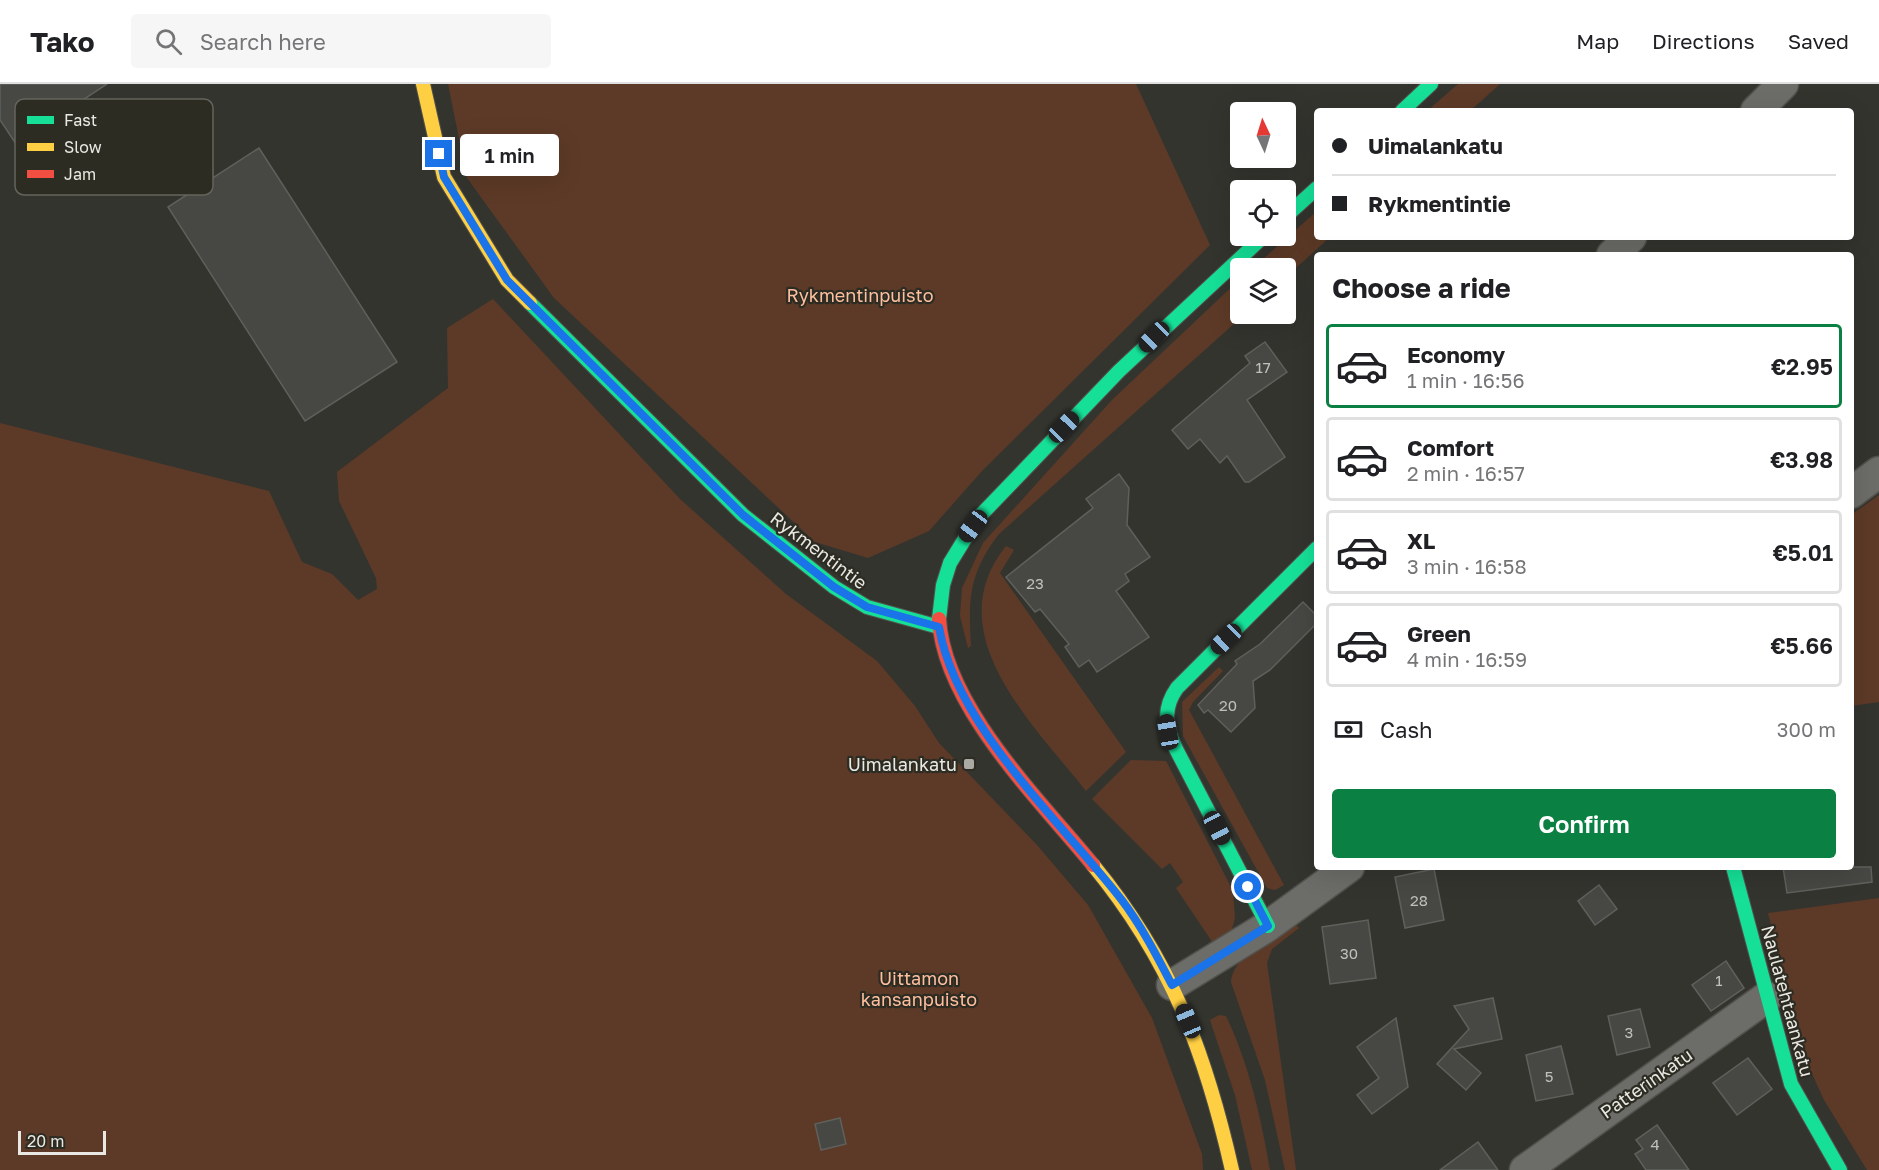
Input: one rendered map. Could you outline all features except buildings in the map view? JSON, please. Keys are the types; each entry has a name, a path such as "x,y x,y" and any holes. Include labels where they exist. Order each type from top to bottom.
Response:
{"street":[{"name":"Rykmentintie","path":"423,84 444,177 507,280 743,515 834,587 867,607 939,627"},
{"path":"1404,108 1431,84"},
{"path":"1759,108 1783,84"},
{"path":"1296,207 1314,191"},
{"path":"1615,252 1627,240"},
{"path":"1233,1170 1206,1072 1172,985 1154,949 1121,899 1022,779 973,712 950,668 939,627 942,592 949,565 963,539 993,501 1184,307 1253,246"},
{"path":"1854,491 1879,472"},
{"path":"1268,926 1168,732 1166,705 1176,688 1314,551"},
{"path":"1172,985 1268,926 1345,870"},
{"name":"Naulatehtaankatu","path":"1734,870 1791,1084 1840,1170"},
{"name":"Patterinkatu","path":"1525,1170 1767,998"}],"green space":[{"name":"Rykmentinpuisto","path":"448,84 1136,84 1210,245 982,471 929,531 868,558 815,542 554,298 467,178"},
{"path":"1458,84 1500,84 1473,108 1430,108"},
{"path":"1314,214 1314,240 1327,240 1296,268 1296,258 1264,258 1278,246 1296,246 1296,230"},
{"path":"1230,288 1230,324 1234,324 999,534 976,574 970,614 971,646 968,648 960,616 962,588 983,543 1112,400"},
{"name":"Uittamon kansanpuisto","path":"493,299 680,499 786,594 877,661 915,706 939,743 1037,845 1088,905 1152,1018 1202,1154 1203,1170 0,1170 0,423 269,491 302,562 332,574 358,600 377,589 376,578 339,501 337,472 448,388 447,328"},
{"path":"1879,495 1879,702 1854,706 1854,513"},
{"path":"1006,546 1014,550 1000,573 1126,752 1086,791 1019,707 1000,676 987,644 982,612 987,579"},
{"path":"1219,667 1223,671 1193,702 1189,710 1284,885 1275,890 1267,888 1183,736 1182,702"},
{"path":"1131,760 1166,761 1233,891 1235,918 1230,936 1215,946 1176,888 1183,882 1170,863 1162,869 1092,799"},
{"path":"1879,898 1879,1170 1867,1170 1824,1100 1809,1067 1768,913"},
{"path":"1293,922 1299,928 1272,949 1267,963 1296,1170 1285,1170 1265,1080 1231,982 1233,972 1246,955"},
{"path":"1219,1015 1226,1016 1248,1072 1270,1170 1252,1170 1235,1095 1210,1020"}],"traffic: fast":[{"path":"1405,108 1431,84"},
{"path":"1296,207 1314,191"},
{"path":"939,619 943,585 950,563 977,519 1119,371 1253,246"},
{"path":"530,303 743,515 834,587 867,607 939,627"},
{"path":"1268,926 1176,749 1168,726 1167,711 1177,688 1314,551"},
{"path":"1734,870 1791,1084 1840,1170"}],"traffic: slow":[{"path":"423,84 444,177 507,280 530,303"},
{"path":"1093,865 1144,936 1182,1008 1210,1086 1232,1170"}],"traffic: jam":[{"path":"939,619 945,652 958,685 976,718 1022,781 1093,865"}],"place":[{"name":"Uimalankatu","path":"969,764"}],"route":[{"path":"439,154 444,177 507,280 743,515 834,587 867,607 939,627 945,654 961,694 1022,779 1121,899 1154,949 1172,985 1268,926 1248,887"}]}
